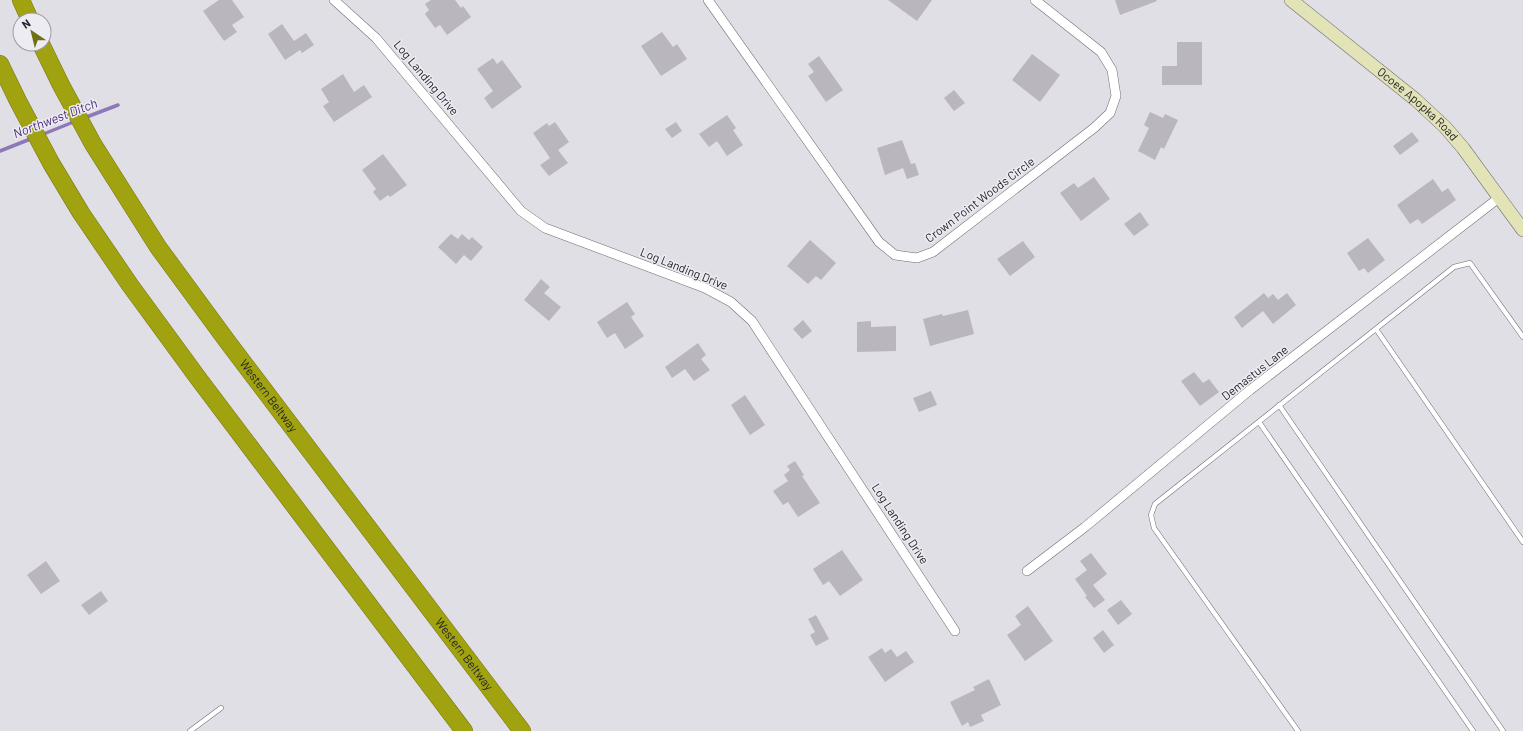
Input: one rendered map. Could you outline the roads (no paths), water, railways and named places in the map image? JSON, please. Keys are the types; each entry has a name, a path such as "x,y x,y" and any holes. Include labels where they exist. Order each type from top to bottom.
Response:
{"highway":[{"path":"21,0 26,12"},
{"name":"Western Beltway","path":"45,52 93,144 158,247 227,341 522,731"},
{"path":"0,64 51,163 81,213 135,291 464,731"}],"main road":[{"name":"Ocoee Apopka Road","path":"1291,0 1404,90 1445,127 1463,148 1523,230"}],"street":[{"name":"Log Landing Drive","path":"334,0 376,38 521,211 545,228 705,288 731,302 752,320 955,631"},
{"name":"Crown Point Woods Circle","path":"708,0 879,242 895,255 916,258 933,252 1094,128 1110,113 1116,96 1112,70 1101,52 1035,0"},
{"name":"Demastus Lane","path":"1027,571 1085,527 1250,390 1500,197"}],"lane":[{"path":"1298,731 1154,528 1151,515 1155,504 1454,266 1470,263 1523,337"},
{"path":"1376,328 1523,542"},
{"path":"1279,405 1502,731"},
{"path":"1259,422 1473,731"},
{"path":"190,731 221,708"}],"waterway":[{"name":"Northwest Ditch","path":"84,118 118,105"},
{"name":"Northwest Ditch","path":"41,135 76,121"},
{"name":"Northwest Ditch","path":"0,151 33,138"}]}
